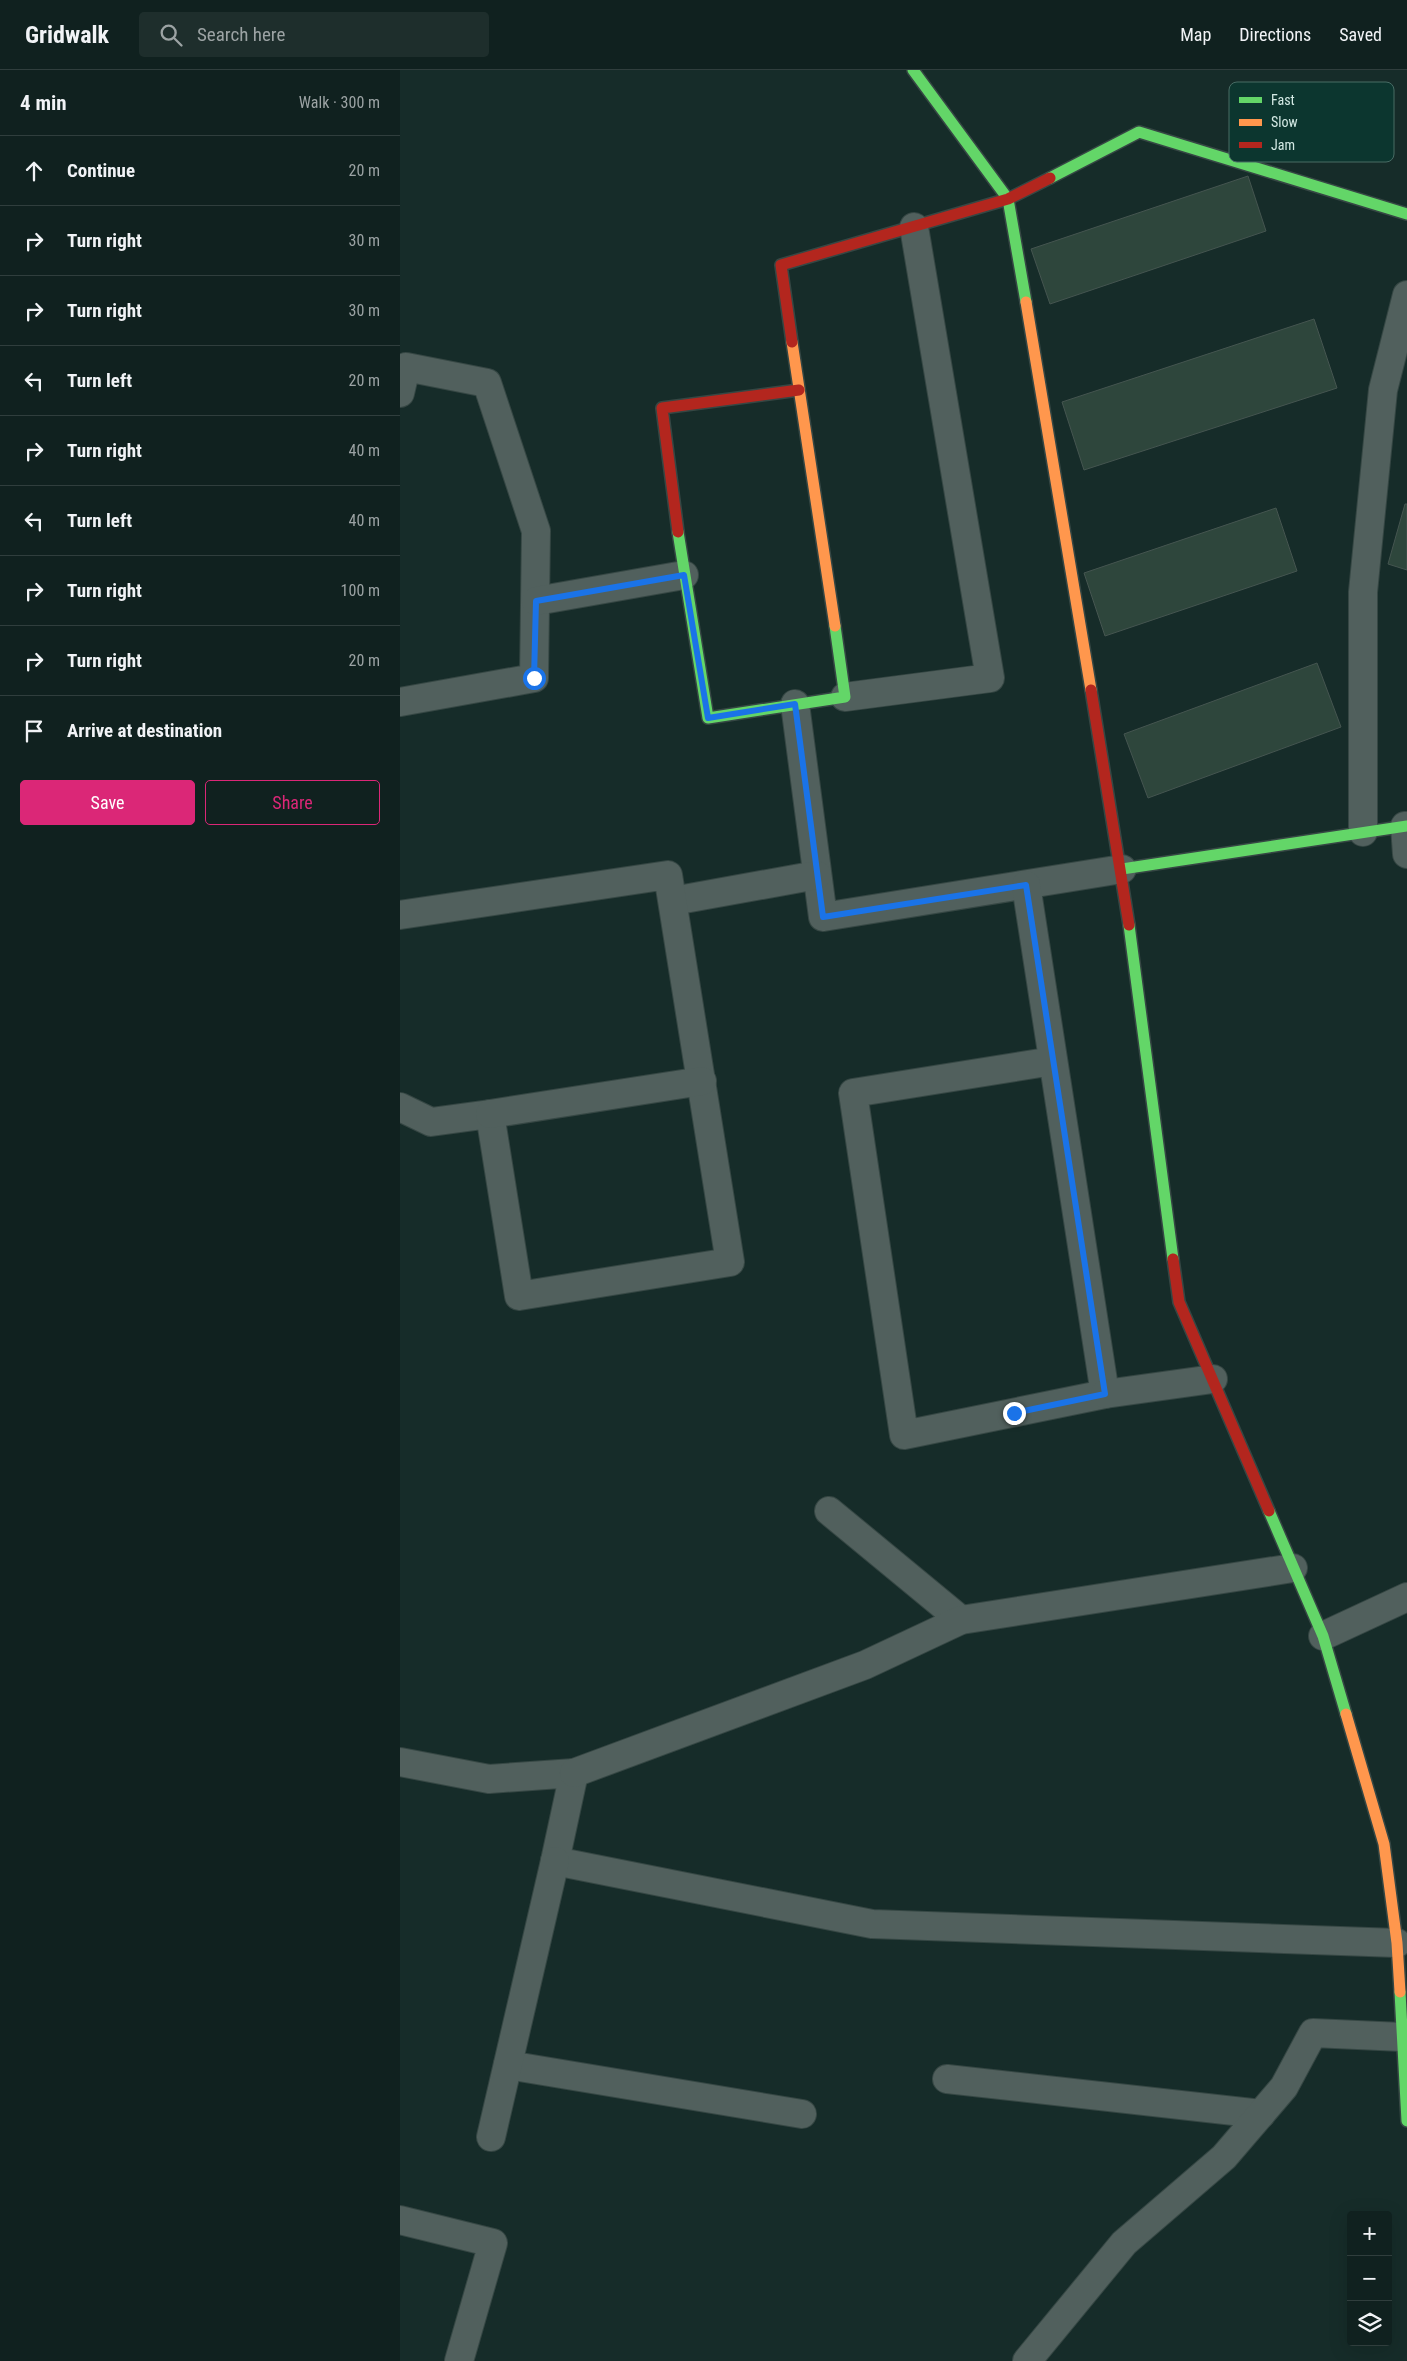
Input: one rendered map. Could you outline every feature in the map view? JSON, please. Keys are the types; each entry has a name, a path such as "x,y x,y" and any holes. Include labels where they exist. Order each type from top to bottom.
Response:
{"street":[{"path":"913,70 1008,199 1122,869 1179,1302 1323,1636 1384,1844 1397,1943 1407,2121"},
{"path":"845,696 781,266 1008,199 1139,132 1229,160"},
{"path":"1237,162 1407,214"},
{"path":"799,390 662,408 684,575 708,718 845,696 990,678 914,227"},
{"path":"1363,832 1363,592 1383,390 1407,295"},
{"path":"400,393 406,367 487,383 536,531 534,678 400,702"},
{"path":"536,601 684,575"},
{"path":"795,704 823,917 1406,826 1407,854"},
{"path":"400,915 668,874 730,1262 519,1296 490,1114"},
{"path":"673,901 817,875"},
{"path":"1026,885 1105,1394"},
{"path":"1053,1061 853,1093 904,1435 1105,1394 1213,1379"},
{"path":"400,1108 431,1122 702,1081"},
{"path":"829,1510 961,1620"},
{"path":"400,1762 489,1779 574,1773 865,1665 961,1620 1294,1568"},
{"path":"1323,1636 1407,1599"},
{"path":"491,2137 574,1773"},
{"path":"555,1861 872,1924 1397,1943"},
{"path":"1027,2361 1124,2243 1224,2157 1284,2087 1313,2032 1402,2036"},
{"path":"508,2065 802,2114"},
{"path":"947,2079 1261,2114"},
{"path":"400,2220 494,2243 459,2361"}],"building":[{"path":"1248,176 1266,231 1050,304 1031,249"},
{"path":"1314,319 1337,388 1084,470 1062,402"},
{"path":"1405,504 1407,504 1407,570 1388,564"},
{"path":"1276,508 1297,571 1105,636 1084,573"},
{"path":"1317,663 1341,727 1148,798 1124,734"}],"traffic: fast":[{"path":"913,70 1008,199 1026,302"},
{"path":"1050,178 1139,132 1229,160"},
{"path":"1237,162 1407,214"},
{"path":"678,532 708,718 845,697 835,626"},
{"path":"1122,869 1407,826"},
{"path":"1129,925 1173,1259"},
{"path":"1269,1511 1323,1636 1346,1714"},
{"path":"1400,1992 1407,2121"}],"traffic: slow":[{"path":"1026,302 1091,690"},
{"path":"792,342 835,626"},
{"path":"1346,1714 1384,1844 1397,1943 1400,1992"}],"traffic: jam":[{"path":"792,342 781,265 1008,199 1050,178"},
{"path":"678,532 662,408 799,390"},
{"path":"1091,690 1129,925"},
{"path":"1173,1259 1179,1302 1269,1511"}],"route":[{"path":"534,678 536,601 684,575 708,718 795,704 823,917 1026,885 1105,1394 1014,1413"}]}
